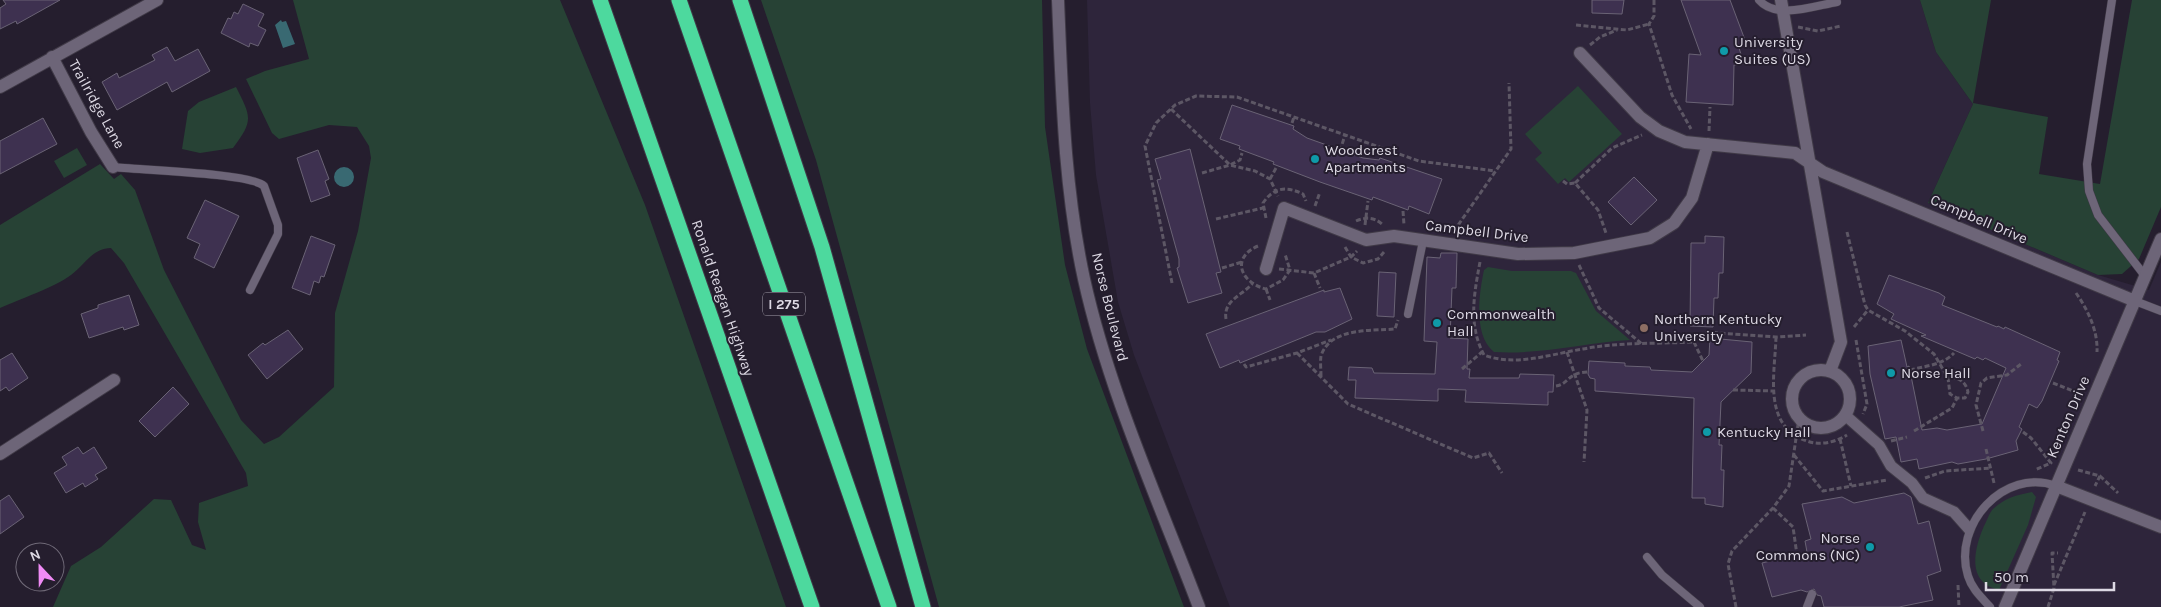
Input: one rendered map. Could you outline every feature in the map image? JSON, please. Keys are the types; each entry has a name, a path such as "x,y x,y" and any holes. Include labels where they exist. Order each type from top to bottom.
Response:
{"highway":[{"name":"Ronald Reagan Highway","path":"600,0 812,607"},
{"name":"I 275","path":"679,0 889,607"},
{"path":"740,0 799,172 822,247 923,607"}],"street":[{"path":"0,87 156,0"},
{"name":"Norse Boulevard","path":"1058,0 1063,140 1070,200 1084,280 1110,374 1199,607"},
{"path":"1782,5 1812,166 1841,342 1830,371"},
{"name":"Campbell Drive","path":"1585,49 1640,117 1654,127 1686,142 1709,139 1795,153 1812,166 2134,301"},
{"name":"Trailridge Lane","path":"52,57 92,132 113,166"},
{"name":"Campbell Drive","path":"1284,208 1366,240 1394,236 1518,254 1574,253 1650,238 1674,223 1692,198 1709,139"},
{"path":"1266,269 1284,208"},
{"name":"Kenton Drive","path":"2005,607 2161,239"},
{"path":"1811,371 1830,371 1838,375 1848,389 1849,407 1845,415 1832,426 1814,428 1799,418 1791,401 1796,383 1811,371"},
{"path":"0,454 114,380"},
{"path":"1845,415 1879,445 1891,466 1908,480 1923,498 1954,512 1969,530"},
{"path":"2056,486 2161,527"}],"lane":[{"path":"1758,0 1763,5 1837,2"},
{"path":"2112,0 2087,164 2089,191 2098,215 2145,276"},
{"path":"113,166 230,177 260,182 264,186 278,225 278,234 250,290"},
{"path":"1408,314 1423,241"},
{"path":"2134,301 2161,311"},
{"path":"1990,607 1974,589 1967,574 1969,530 1980,511 1996,496 2010,487 2045,482 2056,486"},
{"path":"1647,558 1662,575 1700,607"},
{"path":"1807,607 1812,594"}],"path":[{"path":"1576,25 1627,30 1649,24 1654,16 1654,0"},
{"path":"1649,24 1672,95 1691,130"},
{"path":"1798,27 1818,31 1840,26"},
{"path":"1585,49 1600,37 1619,29"},
{"path":"1445,244 1511,149 1509,83"},
{"path":"1172,283 1145,146 1156,123 1170,109 1196,96 1237,97 1260,107 1386,149 1418,163 1495,171"},
{"path":"1709,139 1710,107"},
{"path":"1170,109 1230,166 1255,171 1270,179 1284,208"},
{"path":"1292,123 1294,117"},
{"path":"1563,181 1568,184 1574,183 1612,148 1646,133 1654,127"},
{"path":"1340,151 1345,135"},
{"path":"1384,155 1386,149"},
{"path":"1202,173 1230,166 1240,160 1242,153"},
{"path":"1270,179 1276,168"},
{"path":"1574,183 1598,210 1610,246"},
{"path":"1313,211 1320,192"},
{"path":"1266,269 1314,273 1351,258 1366,240 1365,215 1368,201"},
{"path":"1216,218 1264,208"},
{"path":"1847,232 1865,305 1868,310 1916,339 1934,354 1948,378 1948,390 1956,398 1977,395"},
{"path":"1483,249 1472,302 1478,342 1482,352 1484,355 1495,359 1550,357 1584,348 1694,342 1704,332 1776,337 1806,335"},
{"path":"1574,253 1598,308 1642,345"},
{"path":"1222,268 1242,262"},
{"path":"1314,273 1320,288"},
{"path":"1226,319 1225,312 1229,303 1252,284"},
{"path":"1266,289 1270,300"},
{"path":"2073,290 2083,303 2092,322 2097,343 2096,362"},
{"path":"1854,329 1855,325 1868,310"},
{"path":"1321,376 1322,356 1332,340 1338,335 1395,329 1398,320 1408,314"},
{"path":"1776,337 1773,399 1778,417 1789,432 1811,442 1840,439 1857,426 1867,404 1856,337"},
{"path":"1244,364 1246,367 1297,353 1332,340"},
{"path":"1694,342 1704,361"},
{"path":"1462,369 1482,352"},
{"path":"1566,352 1587,410 1584,462"},
{"path":"1910,370 1939,363 1948,359 1954,352"},
{"path":"1297,353 1348,404 1473,458 1489,453 1502,473"},
{"path":"1982,431 1976,405 1981,383 1987,378 2007,375 2020,364"},
{"path":"1556,386 1561,385 1573,373 1588,372"},
{"path":"1948,378 1958,378 1963,382 1967,386 1968,395"},
{"path":"2053,383 2081,394"},
{"path":"2077,403 2085,386"},
{"path":"1733,390 1774,391"},
{"path":"1914,431 1952,408 1956,398"},
{"path":"1736,607 1728,564 1732,551 1773,508 1789,486 1799,418"},
{"path":"2023,432 2031,438 2051,463"},
{"path":"1840,439 1852,486"},
{"path":"1794,454 1823,491 1908,480 1945,471 1991,468"},
{"path":"2033,471 2051,463 2055,454"},
{"path":"2078,470 2100,476 2117,493"},
{"path":"2095,486 2100,476"},
{"path":"1994,483 2002,479"},
{"path":"1773,508 1793,527 1797,555"},
{"path":"2048,607 2054,585 2086,509"},
{"path":"2054,585 2052,553 2058,553"},
{"path":"1959,578 1956,596 1959,607"}],"shaded area":[{"path":"293,0 560,0 645,205 786,607 53,607 60,592 65,592 65,580 71,566 101,547 154,499 171,500 192,545 206,550 198,522 199,503 248,486 246,473 124,263 111,248 98,251 76,271 57,284 0,308 0,225 100,164 114,179 121,174 135,190 164,270 241,420 264,444 279,437 334,387 335,313 358,231 371,158 369,146 357,127 329,125 279,139 272,133 246,79 265,71 309,59"},
{"path":"761,0 1042,0 1045,127 1065,265 1087,349 1184,607 939,607 816,160"},
{"name":"Northern Kentucky University","path":"1087,0 1920,0 1936,52 1973,104 1928,203 2098,275 2149,290 2161,262 2161,607 1230,607 1134,355 1118,302 1096,175 1090,103"},
{"path":"1920,0 1991,0 1973,103 2048,117 2039,174 2100,184 2132,0 2161,0 2161,207 2139,259 2122,274 2098,275 1928,203 1973,104 1936,52"},
{"path":"281,20 282,22 286,21 295,44 283,48 275,25"},
{"path":"1578,86 1622,134 1569,182 1565,178 1558,184 1535,159 1542,153 1525,134"},
{"path":"236,87 245,105 248,118 240,139 233,148 200,153 182,149 188,111 199,102"},
{"path":"77,148 87,165 64,178 54,161"},
{"path":"344,167 351,170 354,177 351,184 344,187 337,184 334,177 337,170"},
{"path":"1488,267 1512,271 1571,271 1576,273 1596,311 1630,340 1528,352 1494,352 1487,345 1483,336 1479,314 1482,279 1484,270"},
{"path":"2032,492 2036,497 2028,525 1999,590 1988,586 1981,580 1975,564 1977,545 1984,526 1997,505 2011,497"}],"building":[{"path":"3,0 60,0 17,24 16,21 0,29 0,8 6,4"},
{"path":"1592,0 1624,0 1622,14 1592,13"},
{"name":"University Suites (US)","path":"1681,0 1730,0 1745,40 1742,42 1744,46 1739,48 1744,64 1734,65 1733,105 1686,102 1689,54 1701,55"},
{"path":"243,4 264,14 258,26 266,30 258,46 250,43 249,47 221,33 228,18 231,19 234,12 238,14"},
{"path":"167,47 175,61 198,49 210,71 172,92 167,82 117,110 102,82 117,73 119,78 155,60 152,55"},
{"name":"Woodcrest Apartments","path":"1232,105 1294,126 1293,129 1307,138 1363,158 1379,160 1380,158 1442,179 1429,214 1409,206 1408,210 1373,197 1372,200 1320,182 1273,164 1274,162 1239,149 1240,146 1220,139"},
{"path":"43,118 57,144 0,174 0,141"},
{"path":"1190,149 1221,272 1216,273 1222,293 1188,303 1177,268 1179,267 1179,259 1157,180 1161,179 1155,159"},
{"path":"318,150 329,179 325,181 330,195 311,202 297,158"},
{"path":"1634,177 1657,200 1631,225 1608,202"},
{"path":"205,200 239,216 214,268 194,258 200,244 187,238"},
{"path":"311,236 335,245 324,277 321,276 319,283 314,281 310,295 292,288"},
{"path":"1705,236 1724,237 1723,273 1719,273 1718,298 1714,298 1713,327 1690,326 1691,243 1705,243"},
{"name":"Commonwealth Hall","path":"1441,253 1457,253 1456,288 1452,288 1450,338 1468,339 1467,369 1470,369 1469,378 1519,378 1520,374 1554,375 1553,392 1548,392 1548,405 1465,402 1466,390 1438,389 1438,401 1355,398 1356,380 1348,380 1349,367 1372,368 1374,373 1435,374 1437,342 1424,341 1427,257 1440,258"},
{"path":"1379,272 1396,273 1394,317 1377,316"},
{"name":"Norse Hall","path":"1889,275 1939,293 1945,297 1942,305 1997,327 2004,329 2005,327 2060,352 2057,360 2059,361 2042,401 2037,408 2029,404 2019,427 2022,429 2016,441 2018,450 1986,459 1958,464 1952,462 1919,469 1917,459 1901,462 1896,437 1885,439 1870,374 1868,346 1901,340 1907,367 1909,366 1922,430 1937,428 1947,430 1982,424 2006,368 1985,358 1983,360 1977,357 1975,359 1921,336 1926,335 1891,319 1894,314 1877,304"},
{"path":"1340,288 1352,319 1325,332 1316,332 1240,363 1239,360 1220,368 1206,334 1324,290 1324,292"},
{"path":"129,295 139,325 124,330 123,327 89,338 81,314 98,308 98,305"},
{"path":"288,330 303,349 267,379 248,355 263,343 265,345"},
{"name":"Kentucky Hall","path":"1710,338 1752,342 1751,373 1721,402 1719,445 1722,445 1721,470 1724,470 1723,507 1705,504 1705,498 1692,498 1694,398 1595,391 1595,379 1590,378 1588,374 1589,361 1625,363 1625,366 1650,367 1651,370 1692,372 1709,355"},
{"path":"12,353 28,378 9,391 6,387 0,391 0,360"},
{"path":"173,387 189,404 155,437 139,421"},
{"path":"78,447 83,454 94,447 107,468 95,475 98,479 85,487 83,483 66,493 54,473 67,465 62,457"},
{"name":"Norse Commons (NC)","path":"1904,493 1911,497 1918,524 1929,521 1941,571 1927,576 1933,600 1899,607 1824,607 1821,596 1817,595 1814,589 1807,592 1801,590 1772,597 1762,563 1807,552 1805,541 1811,539 1802,504 1842,497 1854,503"},
{"path":"9,495 24,517 0,534 0,501"}],"place":[{"name":"University Suites (US)","path":"1724,51"},
{"name":"Woodcrest Apartments","path":"1315,159"},
{"name":"Commonwealth Hall","path":"1437,323"},
{"name":"Northern Kentucky University","path":"1644,328"},
{"name":"Norse Hall","path":"1891,373"},
{"name":"Kentucky Hall","path":"1707,432"},
{"name":"Norse Commons (NC)","path":"1870,547"}]}
